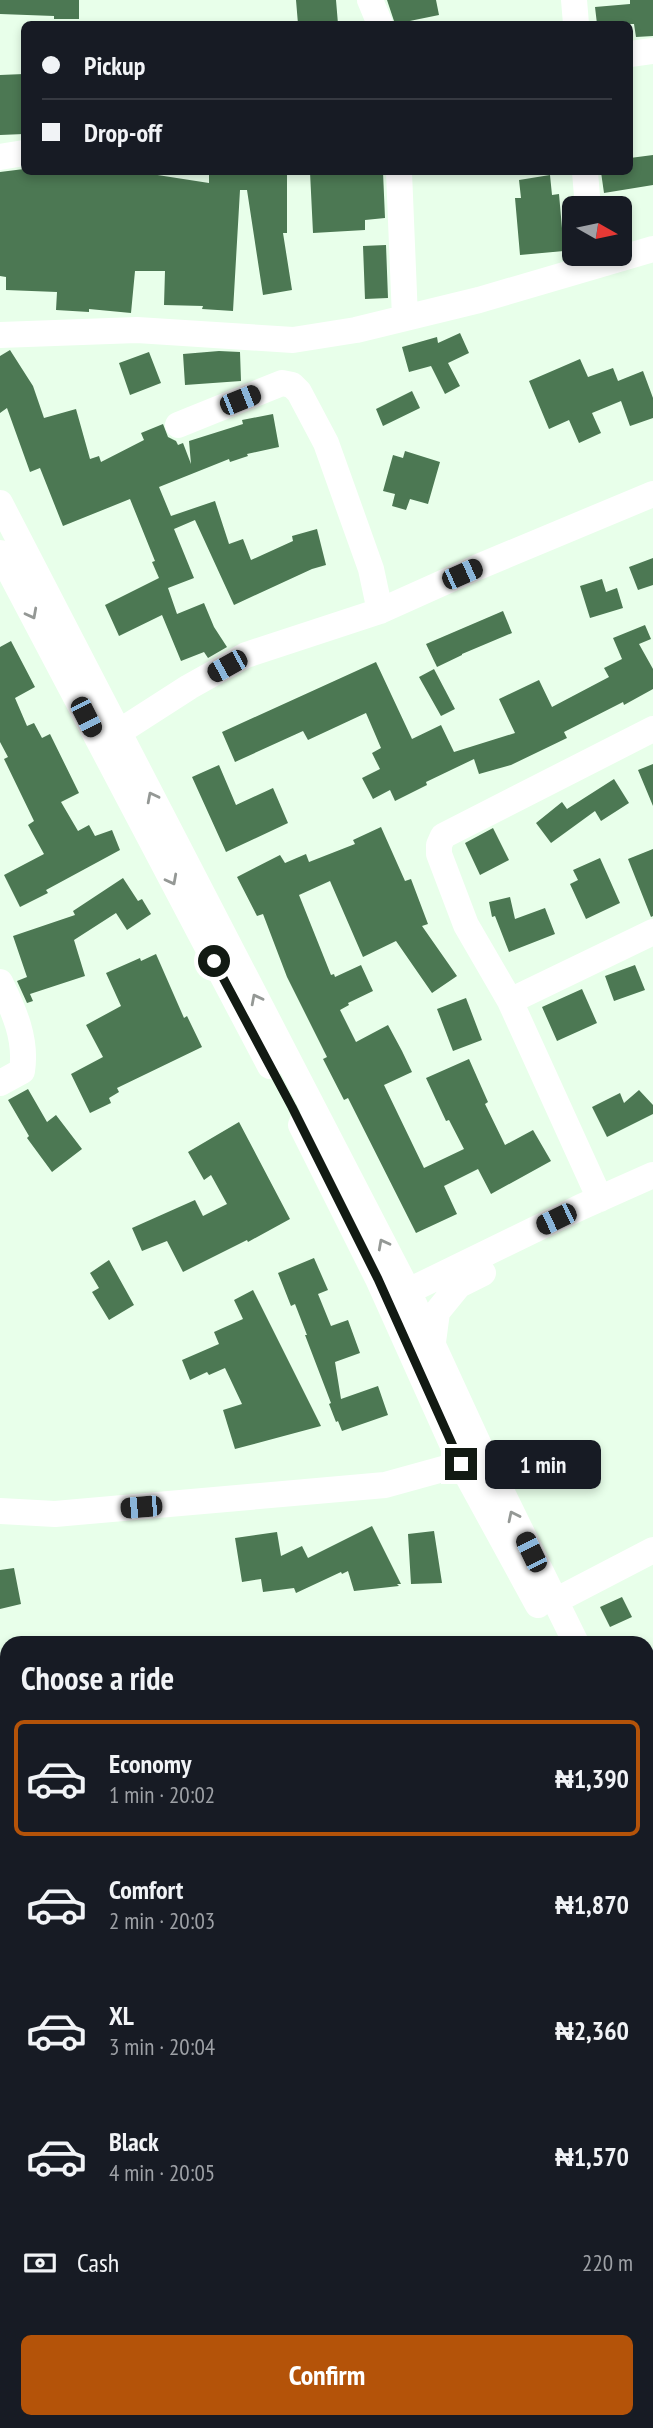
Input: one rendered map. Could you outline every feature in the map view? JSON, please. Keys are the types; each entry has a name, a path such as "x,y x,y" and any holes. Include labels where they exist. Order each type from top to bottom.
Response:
{"street":[{"path":"370,0 379,21"},
{"path":"574,0 576,21"},
{"path":"633,54 653,51"},
{"path":"0,157 21,154"},
{"path":"399,175 405,318"},
{"path":"585,175 586,196"},
{"path":"632,253 653,249"},
{"path":"0,335 137,330 293,340 356,330 479,300 574,266"},
{"path":"178,425 282,383 292,385 299,392 326,443 371,569 380,611"},
{"path":"119,732 188,687 246,655 380,611 653,494"},
{"path":"0,503 119,732 398,1297 461,1464 553,1636"},
{"path":"0,553 292,1107 398,1297 433,1342 483,1454 572,1636"},
{"path":"600,1199 510,1001 466,925 439,854 439,845 443,836 653,729"},
{"path":"510,1001 653,932"},
{"path":"0,982 12,1006 23,1040 24,1059 22,1071 0,1083"},
{"path":"398,1297 653,1175"},
{"path":"433,1342 437,1312 459,1284 653,1193"},
{"path":"0,1511 55,1514 385,1485 461,1464"},
{"path":"555,1601 653,1549"}],"building":[{"path":"0,0 79,0 79,19 0,14"},
{"path":"296,0 336,0 338,21 298,21"},
{"path":"387,0 436,0 439,15 394,21"},
{"path":"630,0 653,0 653,36 636,37 633,21 597,21 595,7 630,4"},
{"path":"21,74 21,134 0,135 0,75"},
{"path":"653,155 653,185 604,193 601,175 633,175 633,158"},
{"path":"21,169 21,175 157,175 209,183 209,175 287,175 287,233 283,233 292,290 263,295 247,190 240,190 233,311 202,309 203,306 164,305 165,271 135,271 131,313 89,309 89,312 56,310 57,292 6,290 6,277 0,276 0,172"},
{"path":"310,175 383,175 385,218 365,220 365,230 313,233"},
{"path":"550,175 552,195 559,194 562,251 520,255 515,198 521,198 519,180"},
{"path":"386,245 388,298 365,299 363,246"},
{"path":"460,333 469,353 448,363 460,386 445,394 431,366 409,372 402,347 437,337 438,343"},
{"path":"10,350 33,386 44,418 76,409 90,459 99,456 101,462 144,440 141,433 163,424 168,437 178,445 183,443 191,464 189,441 243,424 242,420 273,414 279,447 247,454 248,456 230,462 229,459 159,487 171,516 215,501 229,544 243,539 251,560 293,541 292,536 317,529 326,565 234,605 195,520 174,529 194,578 168,588 177,614 204,603 214,627 227,647 208,658 204,652 181,661 162,615 119,636 105,605 159,578 152,562 155,561 130,499 63,526 40,468 30,472 7,408 0,413 0,356"},
{"path":"149,352 161,383 130,395 119,363"},
{"path":"240,352 241,381 185,385 183,354"},
{"path":"580,359 588,377 613,368 618,381 643,371 653,398 653,418 630,426 621,401 592,413 601,433 579,443 569,420 549,429 529,381"},
{"path":"412,391 420,408 383,426 376,409"},
{"path":"405,451 440,462 428,504 410,499 406,510 392,506 395,494 383,491 393,455 403,458"},
{"path":"653,558 653,585 638,590 629,567"},
{"path":"602,579 606,592 617,588 623,608 590,618 580,586"},
{"path":"503,611 512,633 437,667 426,644"},
{"path":"645,625 651,639 639,644 653,669 653,689 564,732 567,738 511,765 479,774 474,759 426,782 427,785 395,801 390,790 373,799 362,778 380,769 372,753 381,748 366,713 308,740 303,731 235,762 222,732 376,662 412,739 441,725 454,752 515,733 499,699 539,680 552,707 609,677 604,668 622,659 613,638"},
{"path":"11,641 35,687 15,698 27,726 34,723 42,738 50,734 79,793 61,802 78,831 89,825 95,836 112,830 120,850 20,907 4,875 44,854 28,825 34,821 4,759 8,757 0,742 0,647"},
{"path":"434,669 455,709 441,716 419,677"},
{"path":"653,764 653,806 638,770"},
{"path":"219,765 236,805 273,788 288,823 226,852 192,777"},
{"path":"614,779 629,803 601,821 595,811 551,843 536,823 562,802 567,809"},
{"path":"381,827 405,881 411,879 428,924 422,926 457,976 432,993 396,941 363,957 330,881 299,895 331,975 334,974 335,977 361,965 373,991 340,1010 356,1042 388,1025 412,1072 384,1085 424,1168 464,1149 449,1120 446,1121 426,1078 469,1059 488,1102 485,1104 505,1145 533,1130 551,1161 491,1194 478,1169 444,1186 457,1214 416,1233 348,1098 344,1100 323,1059 327,1057 287,977 263,914 257,916 237,877 280,855 285,863 306,854 309,862 355,844 353,840"},
{"path":"493,828 509,860 480,875 465,843"},
{"path":"653,849 653,916 651,917 628,859"},
{"path":"600,858 620,903 586,919 570,884 578,880 573,870"},
{"path":"123,878 138,901 142,899 151,914 127,930 116,913 74,940 85,976 30,994 33,1001 27,1003 17,981 27,977 13,936 75,915 73,911"},
{"path":"510,897 515,919 545,908 555,934 509,952 495,916 492,917 489,902"},
{"path":"156,954 184,1018 187,1016 202,1047 117,1088 119,1092 109,1098 111,1103 90,1113 71,1074 103,1057 86,1025 121,1006 106,973"},
{"path":"635,965 645,990 614,1001 605,976"},
{"path":"582,989 597,1023 557,1041 542,1007"},
{"path":"466,998 482,1040 453,1051 437,1009"},
{"path":"28,1089 47,1122 56,1115 82,1149 52,1172 27,1138 29,1136 8,1100"},
{"path":"639,1090 653,1105 653,1114 607,1137 592,1107 620,1093 624,1103"},
{"path":"239,1122 290,1219 183,1272 167,1241 142,1251 132,1228 195,1200 203,1216 227,1204 211,1175 204,1180 188,1152"},
{"path":"314,1258 328,1290 318,1294 331,1326 348,1320 360,1353 335,1362 341,1399 378,1386 388,1415 342,1431 329,1404 331,1403 295,1304 291,1306 278,1273"},
{"path":"109,1260 134,1305 109,1320 92,1292 99,1288 90,1273"},
{"path":"253,1290 321,1426 235,1449 223,1410 242,1404 225,1368 190,1380 182,1360 219,1344 214,1332 243,1319 234,1300"},
{"path":"372,1526 401,1584 397,1584 399,1586 354,1591 348,1571 296,1593 294,1588 263,1592 261,1579 242,1582 235,1538 277,1532 281,1556 302,1546 308,1558"},
{"path":"434,1531 442,1583 411,1584 408,1534"},
{"path":"14,1568 21,1604 0,1609 0,1570"},
{"path":"622,1597 632,1617 610,1627 600,1607"}],"route":[{"path":"214,961 292,1107 378,1279 461,1464"}]}
